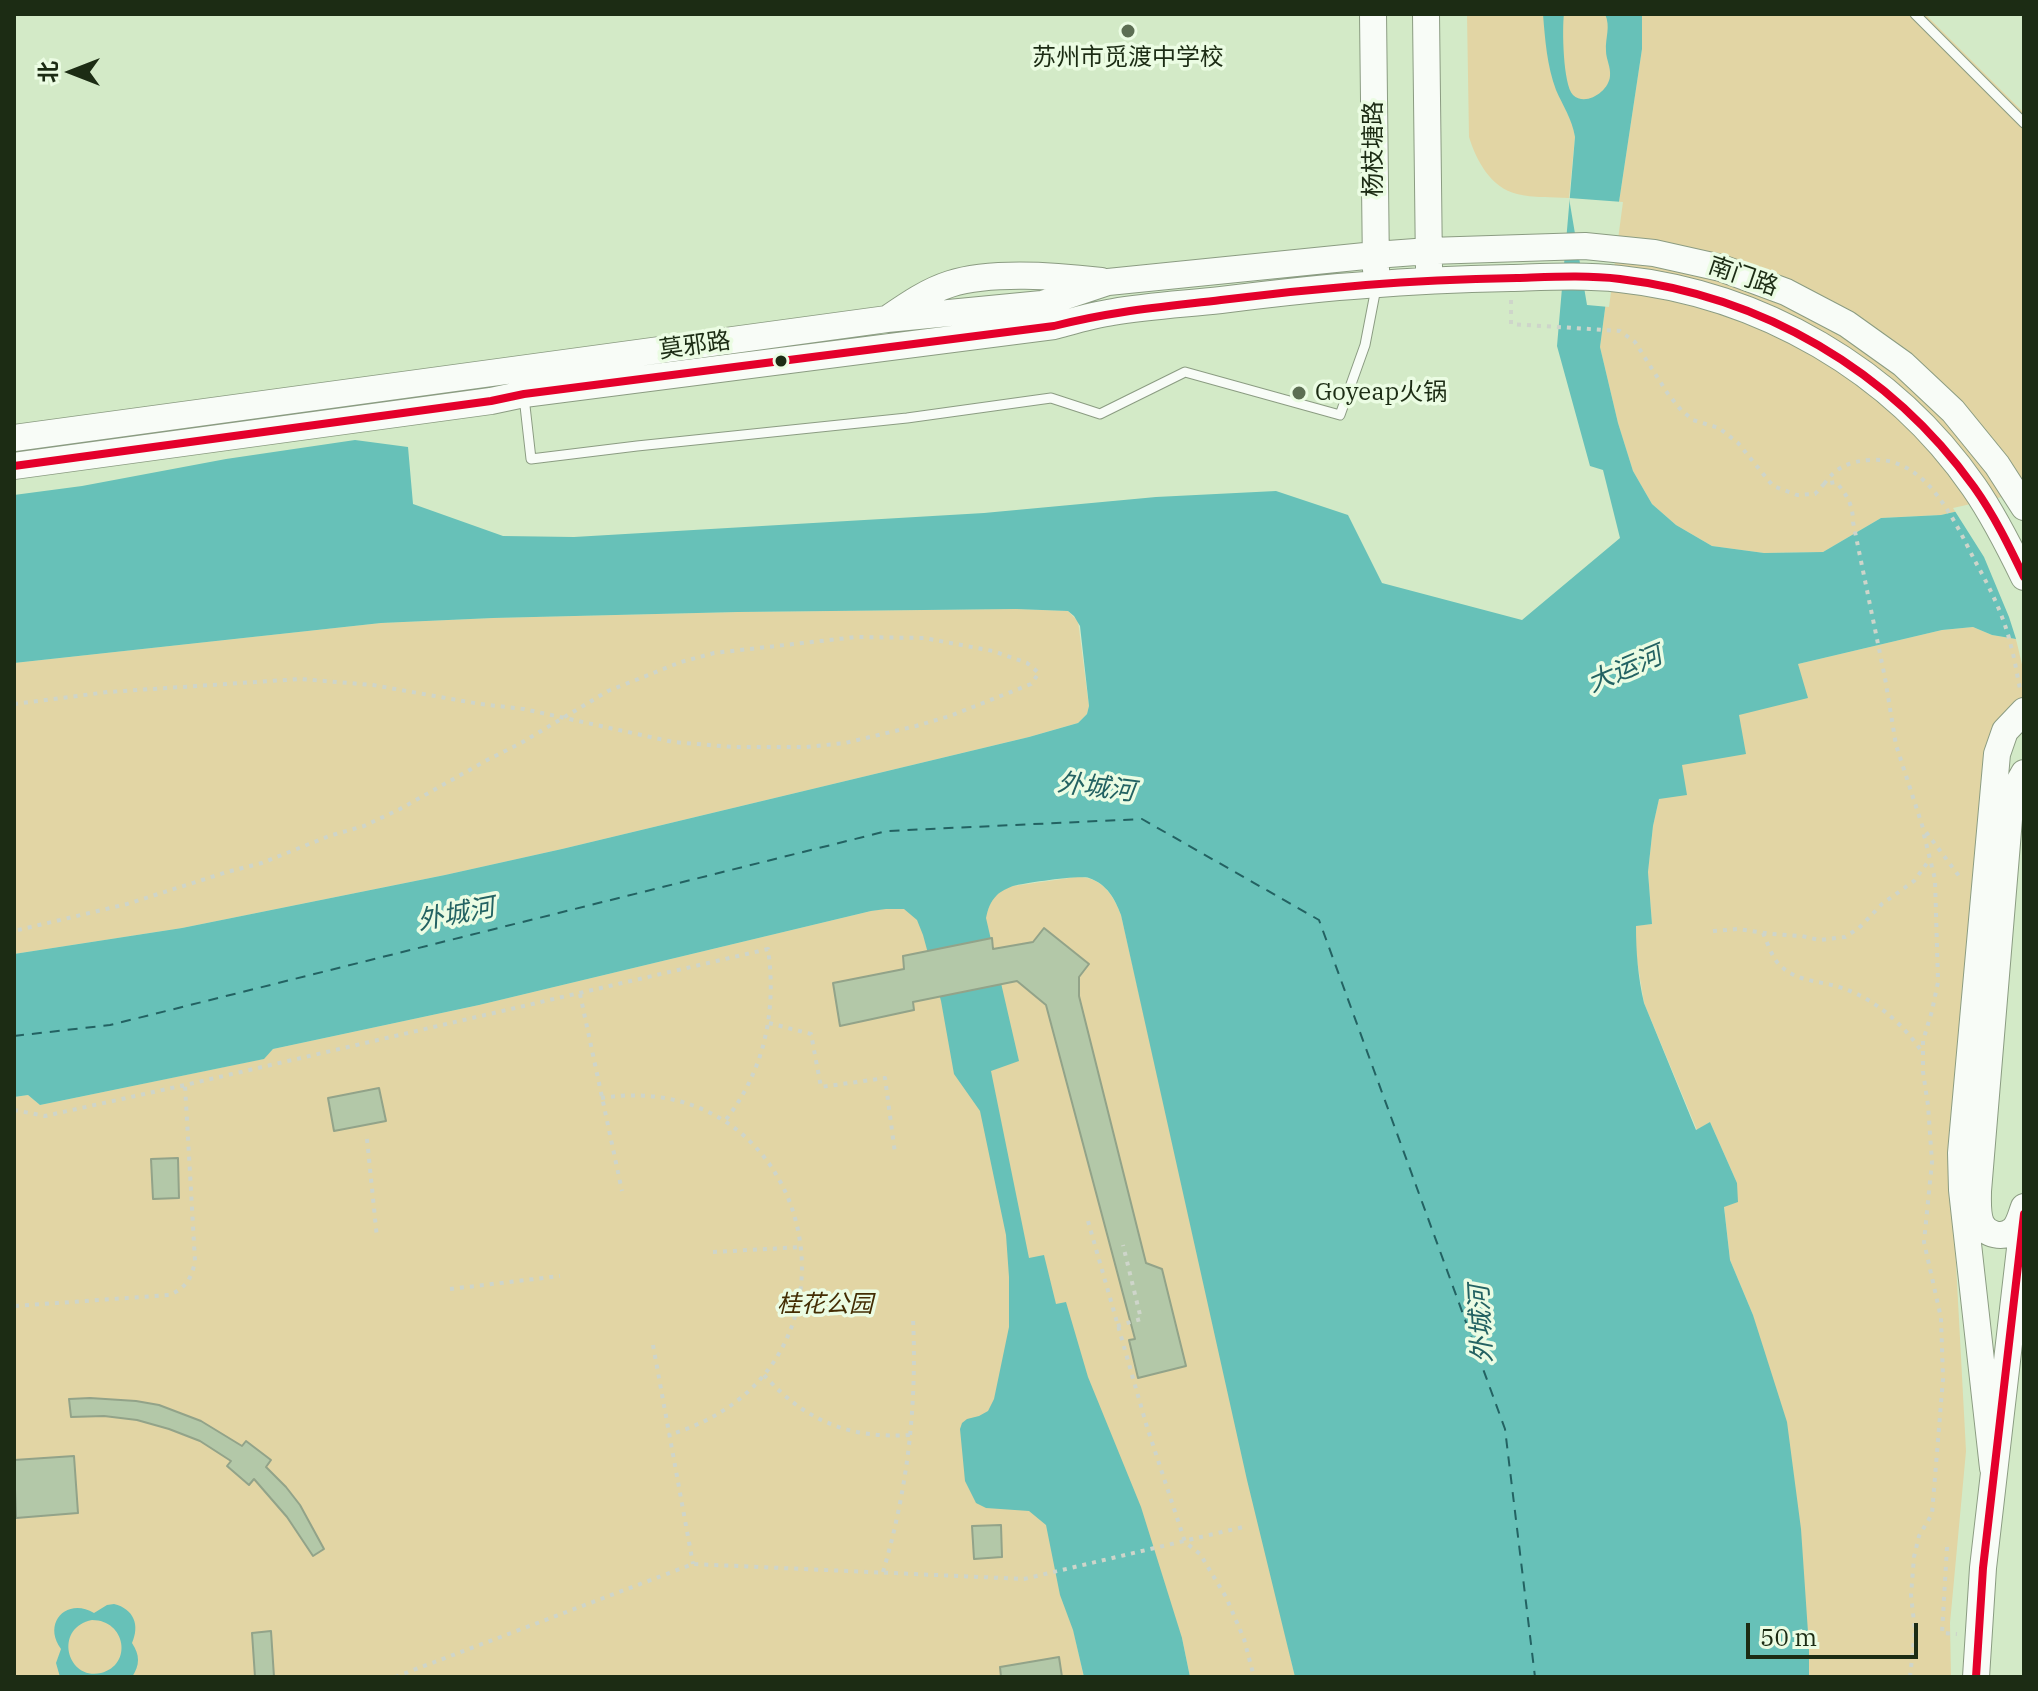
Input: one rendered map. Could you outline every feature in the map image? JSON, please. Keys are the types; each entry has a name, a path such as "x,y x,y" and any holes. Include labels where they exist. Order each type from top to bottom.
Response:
{"main road":[{"name":"杨枝塘路","path":"1373,14 1377,284"},
{"path":"1426,14 1430,280"},
{"name":"南门路","path":"1375,255 1551,247 1620,248 1687,259 1753,279 1786,292 1875,343 1929,387 1976,437 2024,507"},
{"name":"莫邪路","path":"14,438 887,319 916,299 951,284 975,279 1061,276 1108,282 1375,255"},
{"name":"南门路","path":"1377,284 1548,277 1618,279 1688,291 1788,327 1839,356 1904,407 1952,458 1993,516 2024,577"},
{"name":"莫邪路","path":"14,466 476,404 524,394 1054,326 1111,312 1377,284"},
{"path":"1993,1468 1961,1165 1997,754 2002,737 2023,705"},
{"path":"2024,773 2010,807 1978,1191 1983,1227 1997,1235 2007,1234 2016,1227 2024,1207"},
{"path":"1976,1677 1993,1468 2024,1214"}],"lane":[{"path":"1915,14 2024,123"},
{"path":"524,394 531,459 907,418 1051,398 1100,414 1185,372 1340,415 1365,345 1377,284"}],"path":[{"path":"1511,278 1511,324 1620,331 1635,342 1681,410 1693,420 1719,428 1738,443 1773,486 1797,495 1815,494 1841,466 1858,461 1884,459 1912,471 1942,499 1985,576 2011,646 2023,705"},
{"path":"1824,484 1836,482 1847,494 1853,509 1896,745 1923,828 1935,879 1938,982 1923,1041 1932,1162 1924,1242 1941,1318 1943,1379 1932,1514 1919,1536 1914,1557 1911,1595 1915,1631 1910,1677"},
{"path":"14,704 108,692 300,679 373,685 524,709 562,719 673,742 707,746 806,747 845,743 950,716 1031,684 1039,673 1027,663 993,651 924,638 856,637 714,653 681,662 608,691 562,719 400,809 364,826 329,836 262,863 162,893 14,931"},
{"path":"1923,828 1983,911"},
{"path":"1713,931 1738,929 1819,940 1845,937 1914,881 1930,859"},
{"path":"1763,933 1777,962 1798,977 1844,988 1869,1000 1909,1033 1923,1054"},
{"path":"14,1110 45,1116 768,949 772,994 763,1047 750,1081 724,1122"},
{"path":"580,993 622,1191"},
{"path":"769,1023 811,1034 821,1087 885,1078 895,1153"},
{"path":"15,1306 169,1295 178,1292 189,1280 195,1261 185,1085"},
{"path":"601,1098 640,1096 665,1099 702,1110 737,1131 759,1152 777,1176 791,1203 802,1247 803,1278 798,1308 782,1350 752,1389 721,1413 668,1435"},
{"path":"367,1139 377,1238"},
{"path":"1088,1221 1147,1427 1185,1542 1200,1554 1226,1597 1244,1639 1254,1677"},
{"path":"1117,1326 1141,1319 1123,1245"},
{"path":"713,1252 802,1247"},
{"path":"450,1289 560,1276"},
{"path":"883,1572 904,1490 911,1435 915,1376 913,1318"},
{"path":"653,1345 693,1564"},
{"path":"764,1375 794,1404 830,1424 862,1434 911,1435"},
{"path":"395,1677 693,1564 1024,1579 1243,1527"},
{"path":"1942,1633 1947,1547"}],"green space":[{"path":"1467,14 1623,14 1617,109 1564,106 1575,137 1569,198 1529,196 1508,191 1492,179 1480,164 1469,137"},
{"path":"1642,14 1925,14 2024,113 2024,496 1941,515 1881,518 1823,552 1764,553 1712,546 1676,525 1652,504 1633,471 1600,347 1642,49"},
{"path":"1068,611 1078,621 1089,706 1087,714 1078,723 445,875 182,928 14,954 14,663 381,623 738,612"},
{"path":"1973,627 1992,635 2016,639 2024,673 2024,705 2008,709 2000,724 1954,1226 1966,1451 1950,1623 1951,1677 1809,1677 1809,1647 1753,1315 1730,1260 1724,1206 1737,1183 1710,1122 1697,1130 1644,1003 1636,954 1636,925 1652,924 1648,872 1653,826 1659,799 1682,765 1798,664 1942,630"},
{"name":"桂花公园","path":"1085,877 1105,888 1121,915 1295,1677 1190,1677 1182,1638 1073,1629 1084,1677 14,1677 14,1097 28,1095 40,1105 263,1059 273,1049 479,1005 871,911"}],"water":[{"path":"1543,14 1564,14 1567,80 1573,95 1584,99 1596,96 1609,82 1606,51 1608,23 1605,14 1642,14 1642,49 1600,347 1633,471 1652,504 1676,525 1712,546 1764,553 1823,552 1881,518 1941,515 2024,496 2016,639 1992,635 1973,627 1942,630 1798,664 1808,698 1739,715 1746,754 1682,765 1687,795 1659,799 1653,826 1648,872 1652,924 1636,926 1642,993 1696,1130 1710,1122 1737,1183 1738,1202 1724,1207 1730,1260 1753,1315 1787,1422 1801,1529 1809,1677 1295,1677 1247,1480 1121,915 1110,893 1089,878 1064,878 1013,886 991,903 986,918 1019,1061 991,1071 1029,1258 1044,1255 1056,1304 1066,1302 1088,1377 1141,1507 1182,1638 1190,1677 1084,1677 1073,1630 1060,1595 1046,1525 1029,1511 986,1508 976,1503 965,1481 960,1429 967,1419 988,1411 994,1399 1009,1327 1006,1235 980,1111 954,1074 941,1001 923,935 917,920 904,909 871,911 479,1005 273,1049 264,1059 40,1105 28,1095 14,1097 14,954 182,928 562,849 1029,737 1078,723 1087,714 1089,706 1080,626 1068,611 738,612 381,623 14,663 14,495 355,440 408,447 413,504 503,536 574,537 984,513 1156,497 1276,491 1348,515 1382,583 1522,620 1620,538 1603,470 1590,466 1557,346 1575,137 1550,72"},
{"path":"107,1605 121,1606 134,1619 132,1643 138,1660 132,1677 60,1677 56,1663 61,1649 54,1630 60,1615 75,1608 94,1613","holes":["92,1620 103,1622 118,1635 121,1653 111,1668 101,1673 89,1673 73,1662 69,1642 80,1625"]}],"pier":[{"path":"1569,198 1623,202 1609,307 1587,305"},
{"path":"2024,492 2024,640 2017,642 1984,557 1953,508"}],"building":[{"path":"1044,928 1089,964 1079,977 1079,996 1146,1263 1162,1269 1186,1366 1138,1378 1129,1340 1135,1339 1046,1005 1017,981 913,1002 914,1010 840,1026 833,983 904,969 903,956 992,938 993,949 1033,942"},
{"path":"379,1088 386,1121 334,1131 328,1098"},
{"path":"178,1158 179,1198 153,1199 151,1159"},
{"path":"69,1399 159,1405 201,1421 242,1446 246,1441 271,1460 266,1467 300,1505 324,1549 313,1556 287,1517 254,1479 249,1485 227,1466 231,1461 200,1441 137,1420 104,1416 71,1417"},
{"path":"74,1456 78,1513 16,1518 14,1460"},
{"path":"1001,1525 1002,1557 974,1559 972,1526"},
{"path":"271,1631 274,1677 255,1677 252,1633"},
{"path":"1059,1657 1062,1677 1001,1677 1000,1667"}],"ferry route":[{"path":"14,1036 110,1025 887,831 1142,819 1319,920 1505,1429 1535,1677"}],"transit line":[{"path":"14,466 524,394 1054,326 1158,307 1385,284 1594,277 1673,288 1723,302 1772,321 1863,374 1940,445 1974,487 2024,577"},
{"path":"1976,1677 1983,1568 2024,1214"}],"place":[{"name":"苏州市觅渡中学校","path":"1128,31"},
{"name":"Goyeap火锅","path":"1299,393"}],"water label":[{"name":"大运河","path":"1625,670"},
{"name":"外城河","path":"1096,788"},
{"name":"外城河","path":"456,915"},
{"name":"外城河","path":"1482,1324"}]}
